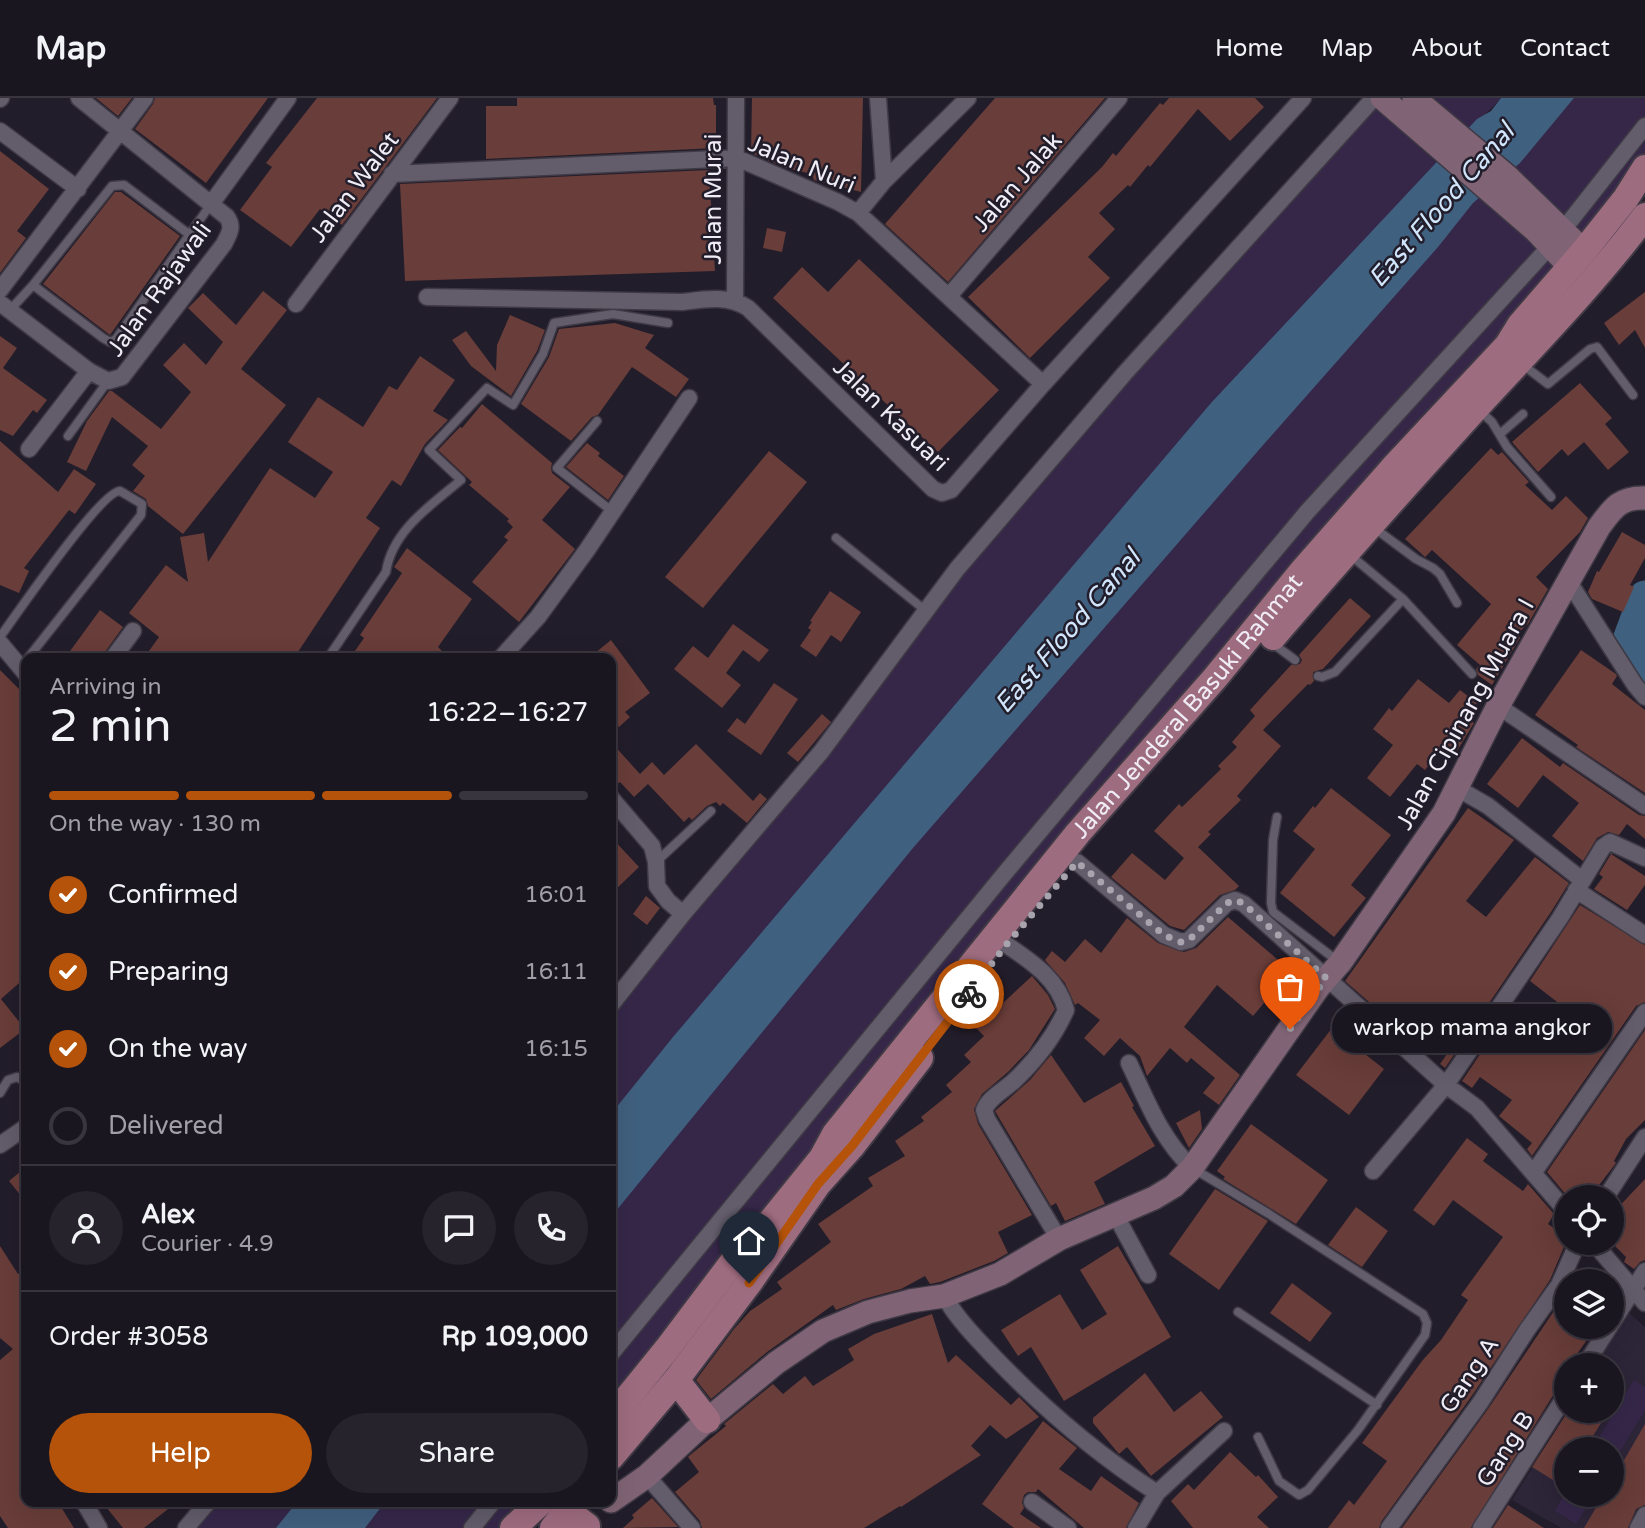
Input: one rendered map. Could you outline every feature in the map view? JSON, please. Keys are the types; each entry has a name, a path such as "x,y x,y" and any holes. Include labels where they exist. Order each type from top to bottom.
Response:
{"main road":[{"name":"Jalan Jenderal Basuki Rahmat","path":"616,1412 750,1239 771,1221 822,1158 835,1134 1078,833 1215,678 1304,569 1392,469 1507,346 1520,325 1626,198 1644,170"},
{"name":"Jalan Jenderal Basuki Rahmat","path":"616,1451 676,1380 749,1283 818,1184 852,1146 1006,945 1104,828 1346,552 1597,277 1645,216"},
{"path":"676,1380 707,1420"},
{"path":"516,1528 536,1507"}],"street":[{"name":"Jalan Rajawali","path":"5,307 89,371 108,381 122,377 224,244 231,231 228,217 79,98"},
{"path":"0,290 145,98"},
{"path":"211,204 288,98"},
{"name":"Jalan Walet","path":"296,304 450,98"},
{"name":"Jalan Murai","path":"735,300 736,98"},
{"path":"878,98 884,181"},
{"path":"858,213 884,181 968,98"},
{"name":"Jalan Jalak","path":"949,296 1119,98"},
{"name":"Jalan Kasuari","path":"735,300 748,308 933,489 942,493 951,490 1043,384 1303,98"},
{"path":"616,999 683,914 821,752 957,569 1125,373 1391,100 1461,136 1577,259"},
{"path":"616,1348 1005,873 1307,512 1550,231 1645,126"},
{"path":"0,131 78,189"},
{"name":"Jalan Nuri","path":"393,174 737,158 858,213 1043,384"},
{"path":"427,297 683,302 735,300"},
{"path":"29,449 89,371"},
{"path":"506,653 538,617 613,512 689,398"},
{"name":"Jalan Cipinang Muara I","path":"616,1497 646,1476 707,1420 776,1363 823,1331 868,1312 944,1296 1000,1274 1059,1239 1154,1198 1174,1186 1192,1168 1444,813 1496,701 1569,582 1599,527 1612,510 1626,499 1644,498"},
{"path":"1569,582 1645,697"},
{"path":"117,653 132,631"},
{"path":"0,643 21,661"},
{"path":"1496,701 1645,806"},
{"path":"1457,788 1488,806 1579,885 1645,935"},
{"path":"616,804 652,846 657,886 668,901 683,914"},
{"path":"1373,1171 1446,1084 1560,918 1603,847 1610,842 1645,858"},
{"path":"1077,862 1164,935 1181,942 1189,940 1227,903 1236,900 1244,904 1333,970 1446,1084 1477,1108 1554,1196"},
{"path":"1006,945 1047,976 1063,996 1066,1010 1059,1025 1032,1063 987,1103 984,1110 1059,1239"},
{"path":"1534,1172 1645,1012"},
{"path":"1129,1063 1159,1128 1180,1157 1192,1168"},
{"path":"0,1145 21,1130"},
{"path":"1614,1185 1645,1137"},
{"path":"1115,1214 1148,1275"},
{"name":"Gang A","path":"1389,1528 1480,1403 1559,1285 1572,1255"},
{"path":"1604,1255 1645,1303"},
{"path":"1624,1304 1645,1271"},
{"path":"944,1296 958,1319 1013,1377 1073,1432 1157,1493"},
{"name":"Gang B","path":"1481,1528 1554,1414"},
{"path":"1136,1528 1157,1493 1224,1431"},
{"path":"646,1476 692,1528"},
{"path":"1032,1502 1068,1528"},
{"path":"87,1507 99,1528"},
{"path":"186,1528 204,1507"},
{"path":"472,1528 489,1507"},
{"name":"Jalan Cipinang Muara I","path":"573,1519 598,1507"},
{"path":"1638,1528 1645,1515"}],"lane":[{"path":"5,307 33,285 112,186 124,185 190,235"},
{"path":"33,285 110,342 116,339 211,204"},
{"path":"331,653 386,572 388,557 405,531 461,480 429,450 487,388 513,405 543,354 554,323 614,314 668,323"},
{"path":"1520,362 1548,384 1590,348 1597,347 1633,396"},
{"path":"68,436 108,381"},
{"path":"1476,408 1492,422 1507,447 1551,497"},
{"path":"1500,435 1523,414"},
{"path":"597,421 557,468 613,512"},
{"path":"0,637 86,520 111,494 120,491 142,504 141,515 34,653"},
{"path":"1372,526 1440,574 1457,603"},
{"path":"836,538 926,611"},
{"path":"1346,552 1403,599 1472,674"},
{"path":"1318,676 1335,673 1403,599"},
{"path":"1269,640 1295,660"},
{"path":"656,862 711,811"},
{"path":"1277,817 1273,839 1273,912 1333,970"},
{"path":"0,1093 8,1080 17,1077 21,1079"},
{"path":"1192,1168 1269,1214 1423,1314 1427,1323 1425,1335 1377,1405 1308,1490 1299,1495 1279,1481 1258,1437"},
{"path":"1238,1312 1377,1405"}],"shaded area":[{"path":"1374,98 1570,267 1414,445 616,1412 616,1001 957,569"},
{"path":"1414,98 1501,98 1461,136"},
{"path":"1574,98 1645,98 1645,168 1584,251 1507,176"},
{"path":"1628,1312 1645,1327 1645,1496 1627,1528 1561,1528 1512,1500 1560,1423 1624,1423 1624,1353 1602,1353 1611,1339 1624,1339 1624,1318"},
{"path":"1634,1380 1645,1387 1645,1410 1624,1445 1624,1437 1599,1437 1608,1423 1624,1423 1624,1396"},
{"path":"204,1507 536,1507 513,1528 186,1528"},
{"path":"1557,1507 1587,1507 1576,1524 1555,1511"}],"water":[{"name":"East Flood Canal","path":"1501,98 1574,98 1520,163 1473,203 1438,247 913,848 616,1211 616,1108 673,1037 1211,403 1477,119 1491,111"},
{"path":"293,1507 381,1507 365,1528 276,1528"}],"building":[{"path":"96,98 132,98 118,116"},
{"path":"155,98 268,98 206,183 135,129"},
{"path":"317,98 437,98 342,225 320,209 291,247 240,210 272,167 266,163"},
{"path":"517,98 713,98 716,105 716,148 486,159 486,106 517,106"},
{"path":"752,98 863,98 861,192 814,180 812,174 786,168 751,153"},
{"path":"995,98 1105,98 948,282 885,224"},
{"path":"1169,98 1255,98 1264,107 1230,141 1198,109 1150,167 1148,165 1130,187 1128,185 1099,213 1115,229 1088,257 1110,278 1030,358 968,297 1102,167 1113,153 1116,156 1160,103 1163,105"},
{"path":"0,151 49,189 17,231 26,238 0,273"},
{"path":"709,170 715,271 405,281 400,184"},
{"path":"115,192 121,192 180,236 110,335 43,284"},
{"path":"767,228 786,232 782,252 763,248"},
{"path":"859,259 999,390 938,452 773,298 802,267 828,292"},
{"path":"263,291 287,310 241,369 286,405 183,534 148,506 146,499 133,491 145,476 132,465 148,446 112,417 86,471 67,462 87,421 109,391 161,429 191,392 163,365 184,343 206,365 223,342 188,308 203,293 236,325"},
{"path":"1645,292 1645,348 1635,330 1619,345 1604,323"},
{"path":"510,315 545,330 537,351 511,396 471,366 452,340 466,331 496,371 497,345"},
{"path":"615,323 654,335 645,348 689,379 676,397 632,367 598,415 592,417 571,441 521,404 549,357 559,329"},
{"path":"0,336 17,348 3,368 47,400 37,413 33,410 13,436 0,430"},
{"path":"420,356 455,380 433,411 448,420 425,444 401,486 392,480 366,518 380,528 297,653 148,653 159,637 129,613 166,565 188,582 180,537 204,533 208,562 270,468 315,498 333,472 288,442 318,397 363,427 389,386 397,390"},
{"path":"1580,383 1612,418 1605,424 1629,452 1608,470 1584,442 1568,456 1562,449 1538,472 1512,442"},
{"path":"482,404 552,463 552,473 570,487 542,520 575,549 519,622 472,582 508,540 504,537 513,527 507,521 509,519 469,485 472,482 438,450 462,428"},
{"path":"0,441 58,492 74,469 96,484 75,514 69,510 24,568 29,571 19,593 0,585"},
{"path":"587,443 600,453 598,456 624,476 608,500 566,467"},
{"path":"1491,448 1498,455 1502,452 1529,482 1525,485 1552,510 1566,496 1588,518 1580,532 1536,577 1548,589 1528,624 1517,634 1520,638 1492,685 1478,675 1476,669 1480,665 1457,645 1491,604 1432,550 1425,557 1405,539"},
{"path":"769,451 807,482 703,608 665,577"},
{"path":"1622,532 1645,545 1645,558 1630,585 1634,587 1623,612 1592,599 1588,592 1597,571 1599,572"},
{"path":"407,548 472,599 438,647 444,653 354,653 364,638 360,635 402,573 394,567"},
{"path":"830,591 861,612 841,642 831,635 816,657 800,646 811,630 808,628 812,622 810,621"},
{"path":"1350,598 1371,616 1323,669 1313,672 1314,681 1263,730 1281,746 1237,796 1241,800 1208,832 1211,834 1198,847 1239,886 1220,895 1184,930 1170,926 1111,877 1132,853 1165,880 1184,858 1154,831 1179,804 1182,807 1221,769 1218,766 1237,747 1232,742 1255,716 1250,710 1291,665 1300,664 1302,660 1299,655"},
{"path":"100,610 123,627 105,653 69,653"},
{"path":"733,624 769,650 759,662 743,650 726,673 741,685 722,708 674,669 693,646 708,658"},
{"path":"611,640 650,693 625,712 630,717 619,727 616,724 616,653 595,653"},
{"path":"1581,650 1616,674 1612,684 1645,710 1645,793 1576,747 1578,745 1535,715"},
{"path":"0,670 21,691 21,981 1,999 21,1024 21,1032 0,1048"},
{"path":"1418,679 1449,703 1460,690 1477,703 1466,717 1474,723 1454,756 1443,747 1425,770 1417,764 1390,797 1367,778 1393,745 1373,729 1389,708 1392,711"},
{"path":"774,683 798,699 761,755 727,731 737,718 745,724"},
{"path":"822,714 831,722 798,762 787,753"},
{"path":"1522,738 1560,767 1563,763 1639,815 1645,816 1645,839 1627,824 1619,835 1608,832 1597,838 1583,861 1552,836 1579,803 1543,775 1518,808 1487,784"},
{"path":"696,744 753,801 760,793 767,799 747,823 723,803 720,806 716,802 707,806 692,820 689,817 684,822 648,784 634,797 620,782 616,785 616,748 640,774 652,762 664,775"},
{"path":"1331,788 1391,835 1351,885 1366,898 1334,937 1280,893 1315,849 1293,831"},
{"path":"1468,808 1514,840 1466,901 1486,917 1535,857 1569,883 1445,1068 1440,1064 1452,1047 1400,1010 1392,1022 1345,981"},
{"path":"616,842 639,867 616,889"},
{"path":"1611,854 1645,876 1645,885 1627,910 1594,889 1603,877 1599,874"},
{"path":"646,896 660,908 647,925 633,914"},
{"path":"1580,905 1645,945 1645,1002 1636,1006 1532,1156 1527,1149 1532,1143 1499,1116 1512,1100 1480,1077 1472,1088 1462,1081 1505,1017 1546,1049 1574,1015 1530,981"},
{"path":"1228,917 1291,971 1253,1016 1217,985 1184,1027 1240,1075 1219,1105 1203,1093 1215,1078 1191,1058 1187,1063 1170,1048 1147,1076 1140,1056 1120,1038 1104,1056 1084,1038 1100,1020 1078,1003 1075,1005 1065,983 1045,960 1052,951 1065,962 1085,939 1101,953 1127,918 1158,943 1184,952 1196,948"},
{"path":"1032,976 1048,995 1055,1009 1029,1050 982,1094 974,1109 978,1124 1032,1215 998,1232 1008,1253 940,1282 930,1284 925,1276 901,1289 836,1310 833,1305 767,1352 711,1399 696,1380 734,1329 750,1311 782,1289 777,1282 831,1242 818,1224 873,1186 868,1178 905,1156 895,1141 924,1121 921,1117 952,1092 946,1085 971,1062 964,1055 984,1036 976,1028"},
{"path":"1332,1028 1384,1069 1349,1115 1296,1075"},
{"path":"1645,1030 1645,1120 1626,1139 1614,1161 1616,1163 1599,1185 1558,1185 1547,1172"},
{"path":"1051,1055 1084,1103 1121,1082 1155,1146 1094,1182 1105,1204 1065,1221 1056,1203 1051,1206 995,1111 1030,1080"},
{"path":"1200,1110 1202,1129 1189,1148 1176,1123"},
{"path":"1251,1124 1328,1180 1296,1224 1223,1179 1225,1177 1217,1171"},
{"path":"1467,1138 1488,1154 1483,1161 1523,1191 1528,1184 1554,1214 1548,1224 1554,1228 1554,1255 1561,1255 1550,1280 1379,1528 1328,1528 1349,1500 1354,1505 1387,1461 1362,1443 1422,1361 1441,1340 1468,1300 1461,1295 1503,1237 1453,1200 1434,1226 1413,1210"},
{"path":"21,1171 21,1196 9,1181"},
{"path":"1645,1179 1645,1260 1634,1269 1624,1262 1624,1201"},
{"path":"1215,1189 1268,1221 1219,1290 1169,1254"},
{"path":"1356,1207 1388,1231 1362,1267 1328,1245"},
{"path":"0,1246 18,1274 21,1272 21,1507 61,1507 74,1528 8,1528 0,1516 0,1360 13,1349 0,1338"},
{"path":"1118,1246 1171,1337 1064,1401 1031,1347 1018,1356 1001,1330 1060,1294 1082,1330 1107,1314 1080,1270"},
{"path":"1292,1283 1332,1313 1310,1342 1270,1313"},
{"path":"1554,1311 1554,1339 1588,1339 1578,1353 1554,1353 1554,1394 1471,1528 1402,1528 1488,1409"},
{"path":"932,1314 948,1363 956,1355 1011,1405 1019,1397 1039,1417 1006,1439 990,1425 971,1446 981,1455 864,1528 702,1528 700,1521 675,1492 699,1472 688,1457 690,1455 773,1384 783,1394 805,1376 813,1386 854,1360 848,1349 874,1334"},
{"path":"1145,1373 1174,1412 1201,1391 1223,1417 1151,1476 1127,1447 1119,1454 1093,1423 1093,1418"},
{"path":"1043,1421 1077,1448 1059,1469 1091,1491 1101,1476 1139,1503 1126,1528 1084,1528 1038,1489 1024,1495 1024,1508 1020,1514 1041,1528 1014,1528 982,1504"},
{"path":"1561,1423 1601,1423 1592,1437 1554,1437 1554,1481 1532,1467"},
{"path":"1645,1424 1645,1505 1636,1509 1628,1528 1584,1528 1596,1507 1624,1507 1624,1460"},
{"path":"1230,1452 1256,1477 1258,1475 1278,1497 1257,1517 1269,1528 1193,1528 1171,1501 1188,1484 1194,1490"},
{"path":"652,1498 678,1527 623,1528 634,1518 632,1515"},
{"path":"1508,1505 1544,1528 1493,1528"},
{"path":"106,1507 171,1507 144,1528 123,1528"}],"waterway":[{"path":"1645,597 1626,648 1645,670"}],"way so far":[{"path":"969,994 1006,945 1077,862 1164,935 1181,942 1189,940 1199,932 1227,903 1236,900 1244,904 1326,978 1290,1029"}],"place":[{"name":"warkop mama angkor","path":"1290,1029"}],"route":[{"path":"749,1283 818,1184 852,1146 969,994"}]}
